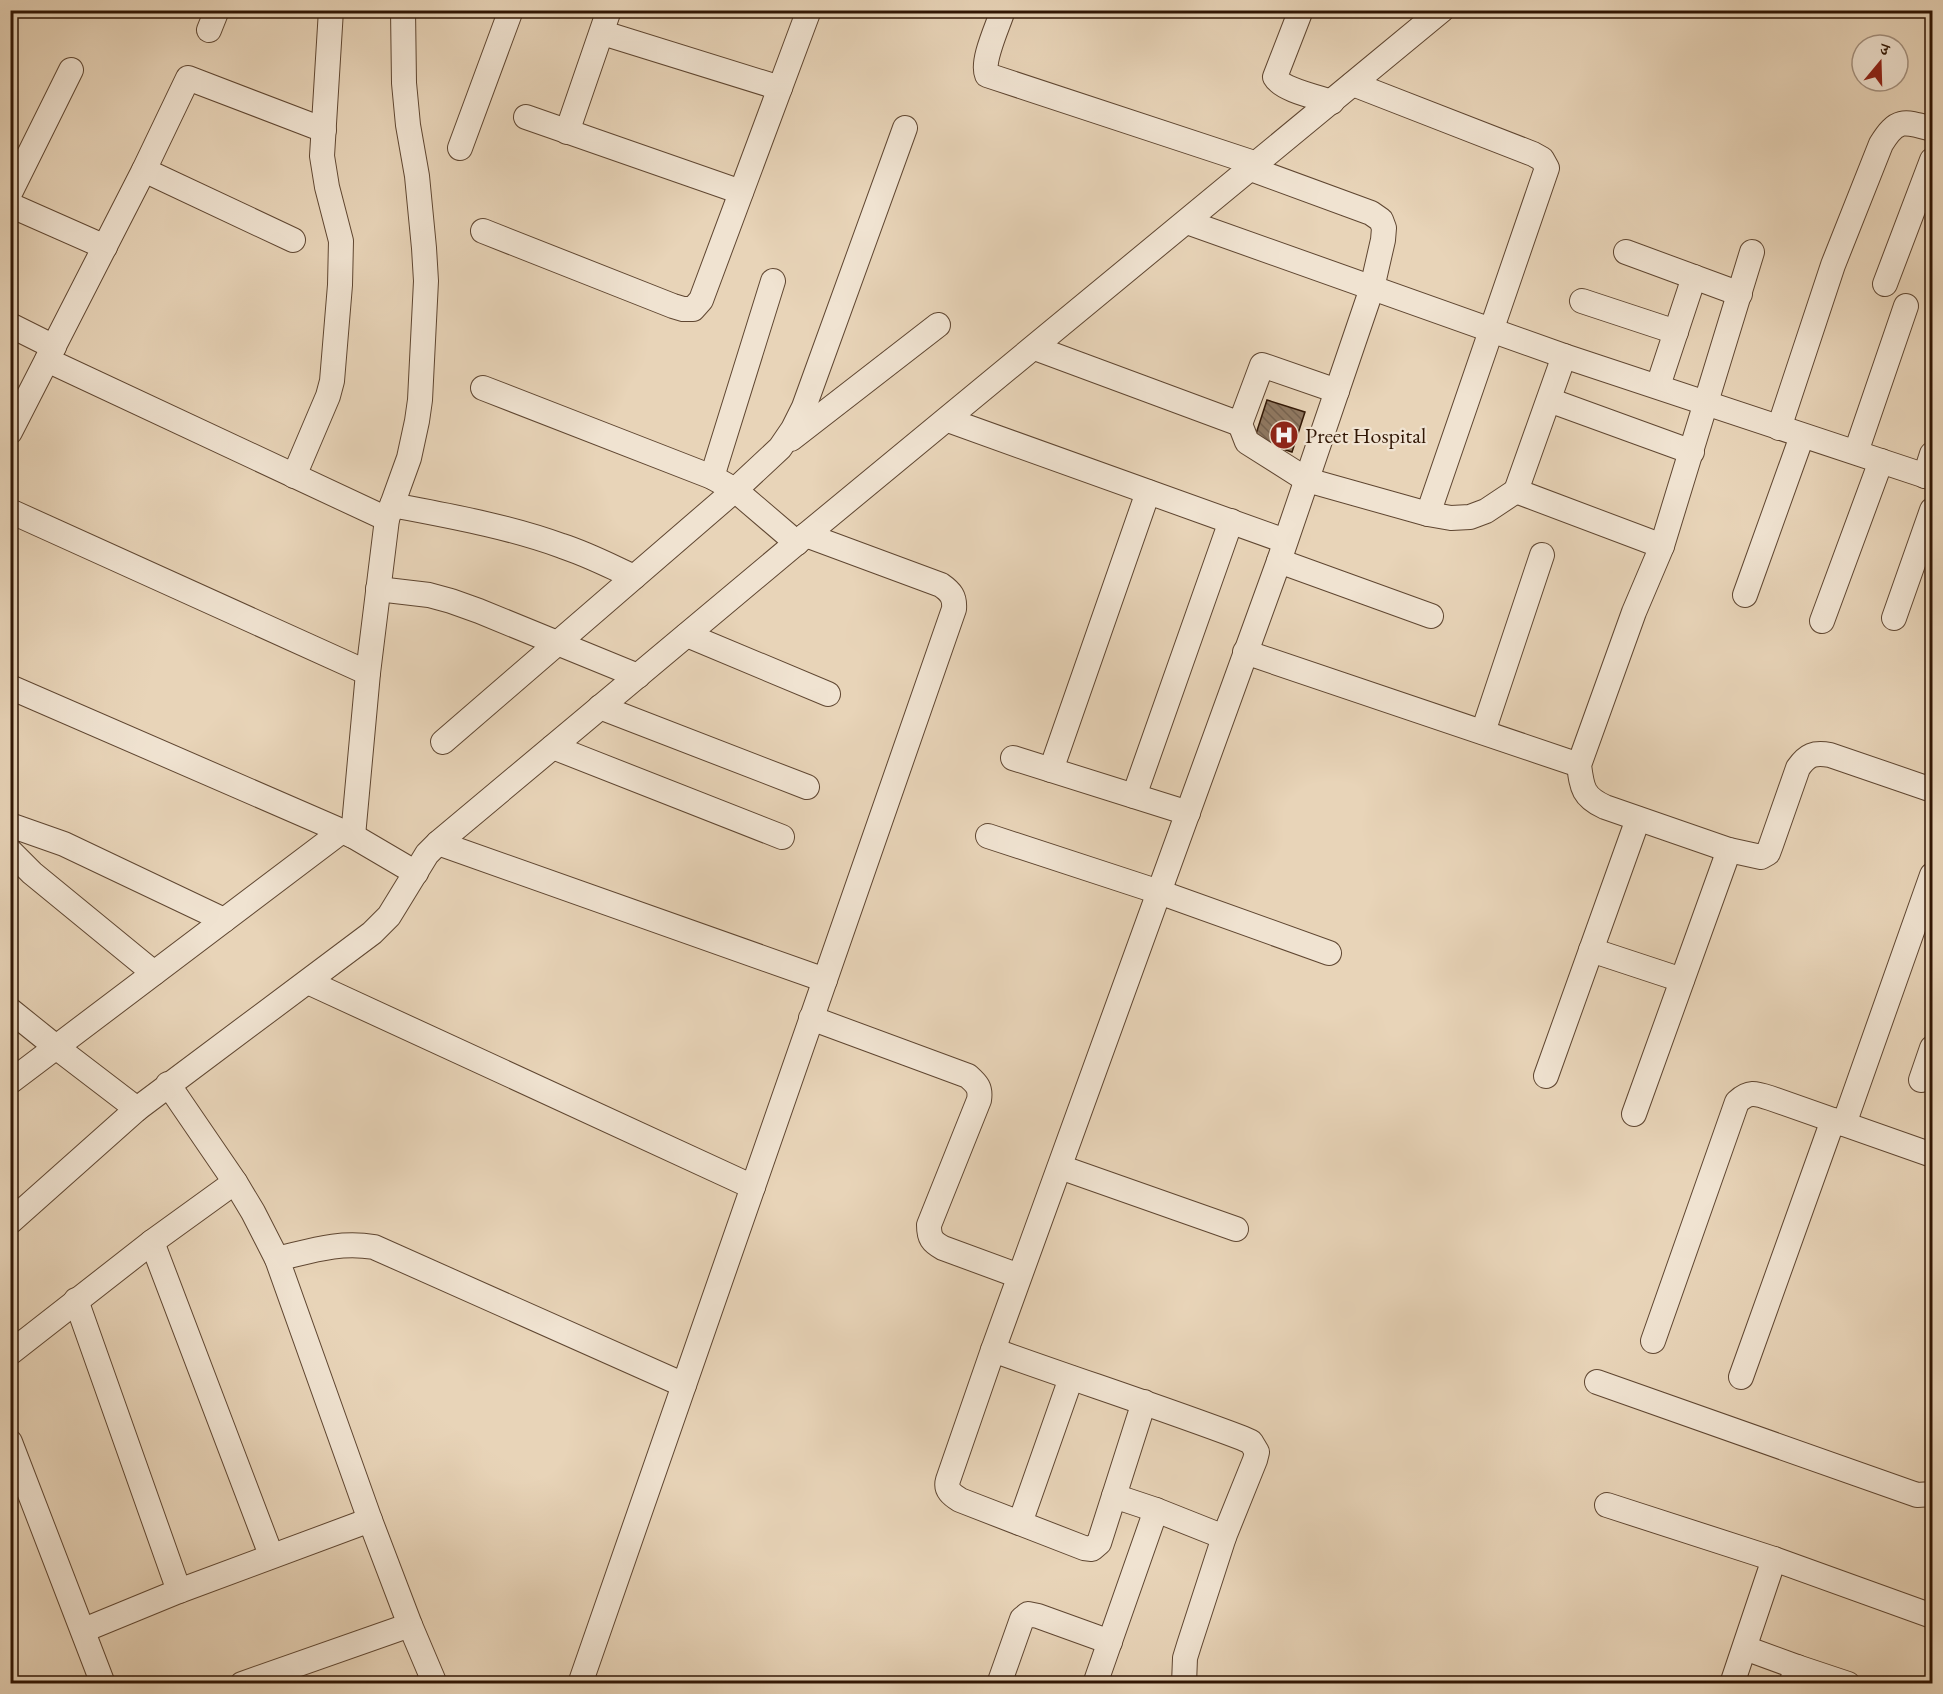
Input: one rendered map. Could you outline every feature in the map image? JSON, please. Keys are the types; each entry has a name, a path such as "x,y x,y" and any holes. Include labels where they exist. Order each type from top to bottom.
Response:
{"street":[{"path":"294,476 328,396 332,381 340,285 341,241 322,156 330,10"},
{"path":"10,1082 224,920 347,834 389,512 409,458 417,421 426,281 421,213 404,83 404,10"},
{"path":"460,148 511,10"},
{"path":"483,231 673,306 693,309 701,300 809,10"},
{"path":"1003,10 986,60 987,75 1254,166 1371,213 1381,220 1384,228 1372,288 1307,480 1060,1167 1018,1276 947,1485 950,1493 960,1500 1084,1548 1092,1549 1099,1544 1144,1402"},
{"path":"1301,10 1275,77 1278,83 1287,87 1332,102"},
{"path":"16,1209 168,1084 372,933 389,916 428,854 438,843 801,539 1442,10"},
{"path":"567,132 606,22 780,88"},
{"path":"10,193 71,70"},
{"path":"11,430 144,170 188,78 324,130"},
{"path":"1353,84 1533,154 1542,159 1547,168 1428,514"},
{"path":"526,117 741,192"},
{"path":"1779,428 1833,265 1881,144 1893,127 1900,123 1931,125"},
{"path":"780,448 793,429 817,375 905,128"},
{"path":"1885,284 1932,160"},
{"path":"144,170 292,240"},
{"path":"10,205 105,247"},
{"path":"1187,222 1564,356 1707,402 1802,436 1881,461 1930,470"},
{"path":"1626,252 1740,294"},
{"path":"1752,252 1662,546 1634,612 1579,765 1581,784 1592,801 1729,850 1761,857 1768,853 1798,768 1805,758 1816,752 1830,754 1932,790"},
{"path":"1658,386 1694,277"},
{"path":"712,477 773,281"},
{"path":"1582,301 1676,332"},
{"path":"1856,452 1906,306"},
{"path":"443,742 735,490 780,448 938,325"},
{"path":"10,326 50,353 294,476 389,512 479,522 539,538 590,556 634,577"},
{"path":"1035,348 1240,424"},
{"path":"1337,391 1262,365 1240,424 1247,442 1307,480 1428,514 1451,518 1470,516 1486,511 1516,491 1564,356"},
{"path":"483,388 712,477 735,490 801,539 941,585 950,591 955,599 954,609 580,1683"},
{"path":"1549,400 1692,452"},
{"path":"948,420 1231,521 1282,551 1431,616"},
{"path":"1745,595 1802,436"},
{"path":"1822,621 1881,461"},
{"path":"1516,491 1662,546"},
{"path":"1050,770 1148,492"},
{"path":"1894,618 1932,510"},
{"path":"10,511 368,673"},
{"path":"1134,796 1231,521"},
{"path":"1484,732 1542,555"},
{"path":"378,589 451,601 638,676"},
{"path":"687,635 828,693"},
{"path":"1245,652 1579,765"},
{"path":"10,687 347,834 416,873"},
{"path":"600,707 807,787"},
{"path":"553,747 782,837"},
{"path":"1013,758 1188,813"},
{"path":"1546,1076 1638,819"},
{"path":"10,825 64,844 224,920"},
{"path":"988,836 1159,892 1329,953"},
{"path":"438,843 825,980"},
{"path":"1634,1114 1729,850"},
{"path":"10,851 32,873 154,973"},
{"path":"1741,1377 1932,875"},
{"path":"1591,950 1682,980"},
{"path":"308,982 753,1186"},
{"path":"10,1010 137,1109"},
{"path":"811,1018 968,1076 976,1083 980,1091 979,1100 928,1225 929,1236 933,1243 943,1248 1018,1276"},
{"path":"1921,1080 1932,1050"},
{"path":"168,1084 235,1182 277,1259 370,1520 435,1683"},
{"path":"1653,1341 1737,1102 1745,1095 1757,1094 1932,1155"},
{"path":"1060,1167 1236,1229"},
{"path":"10,1353 152,1242 235,1182"},
{"path":"152,1242 271,1556"},
{"path":"277,1259 339,1245 359,1244 374,1247 684,1385"},
{"path":"76,1300 179,1591"},
{"path":"993,1350 1242,1438 1251,1443 1257,1452 1224,1537 1185,1658 1184,1683"},
{"path":"1020,1523 1071,1378"},
{"path":"1597,1382 1917,1495 1932,1494"},
{"path":"10,1442 103,1683"},
{"path":"1114,1496 1224,1537"},
{"path":"1607,1504 1774,1559 1932,1616"},
{"path":"1095,1683 1156,1510"},
{"path":"84,1629 370,1520"},
{"path":"1732,1683 1774,1559"},
{"path":"999,1683 1022,1619 1028,1614 1110,1642"},
{"path":"242,1683 410,1625"},
{"path":"1745,1648 1794,1675 1848,1683"}],"building":[{"path":"1267,400 1305,412 1292,452 1254,440"}],"place":[{"name":"Preet Hospital","path":"1284,435"}]}
